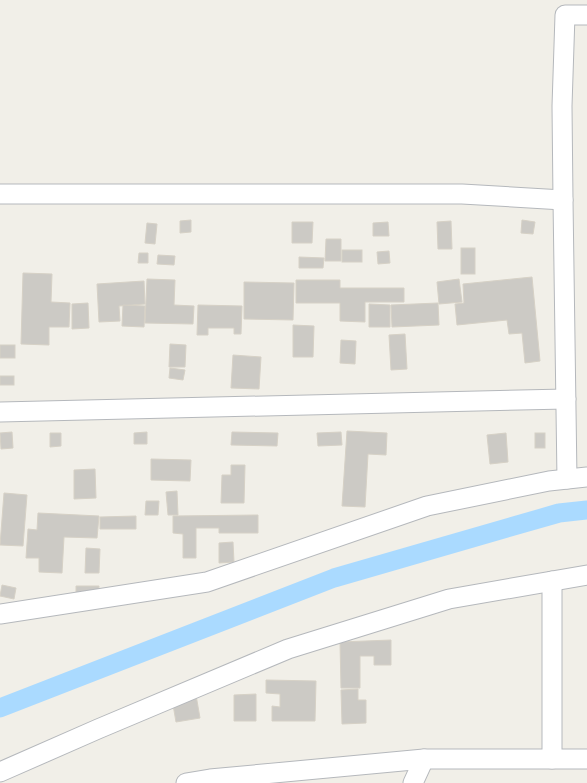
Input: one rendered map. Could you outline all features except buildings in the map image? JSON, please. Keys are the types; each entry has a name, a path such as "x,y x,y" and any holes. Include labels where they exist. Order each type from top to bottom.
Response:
{"street":[{"path":"567,478 562,106 565,8 587,15"},
{"path":"0,194 462,194 563,200"},
{"path":"0,412 566,399"},
{"path":"0,614 208,582 427,506 549,481 587,477"},
{"path":"0,772 98,728 288,649 449,598 587,575"},
{"path":"552,581 552,759"},
{"path":"186,783 210,779 424,760 587,759"},
{"path":"413,783 424,760"}],"waterway":[{"path":"0,708 334,578 559,513 587,510"}]}
